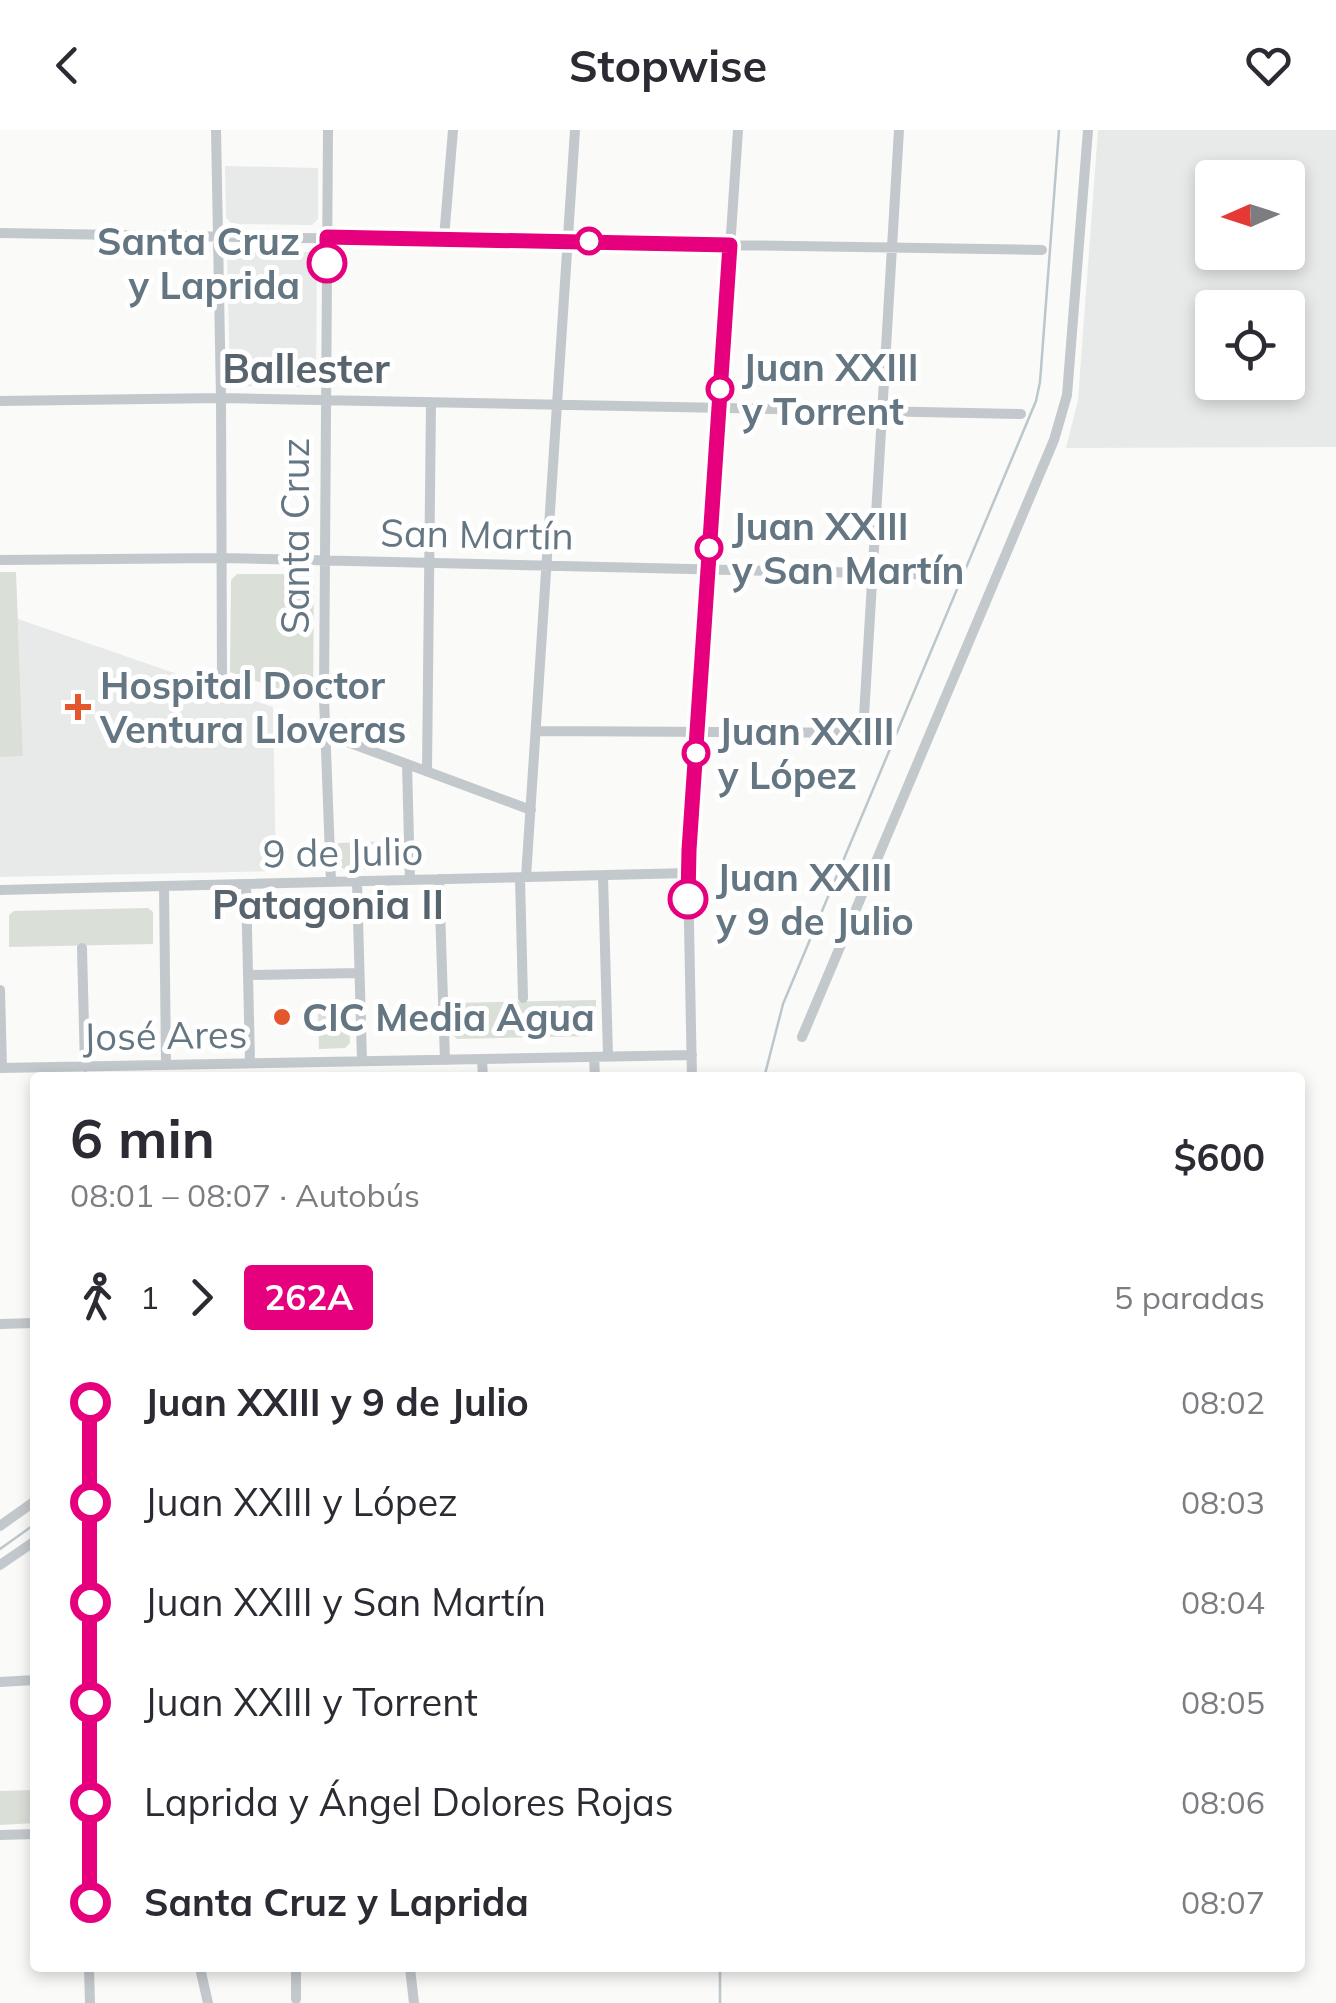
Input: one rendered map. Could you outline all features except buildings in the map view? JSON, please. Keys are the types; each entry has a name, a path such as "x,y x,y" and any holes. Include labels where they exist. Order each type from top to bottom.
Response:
{"street":[{"path":"216,130 222,680"},
{"name":"Santa Cruz","path":"328,130 325,560 331,882"},
{"path":"444,238 453,130"},
{"path":"523,998 523,877 532,797 575,130"},
{"path":"692,1072 688,874 738,130"},
{"path":"863,733 899,130"},
{"path":"802,1036 1054,440 1067,395 1088,130"},
{"path":"0,232 1042,250"},
{"path":"0,401 221,398 1021,414"},
{"path":"427,771 431,402"},
{"name":"San Martín","path":"0,560 221,558 952,574"},
{"path":"536,731 879,734"},
{"path":"326,734 530,810"},
{"path":"407,764 410,880"},
{"name":"9 de Julio","path":"0,890 688,874"},
{"path":"603,876 608,1056"},
{"path":"439,880 444,1060"},
{"path":"357,882 360,973 370,1072"},
{"path":"246,884 248,975 257,1072"},
{"path":"164,886 166,1065"},
{"path":"82,948 84,1066"},
{"path":"248,975 360,973"},
{"path":"0,990 1,1068"},
{"name":"José Ares","path":"1,1068 37,1072 84,1066 149,1071 166,1065 692,1055"},
{"path":"594,1057 595,1072"},
{"path":"482,1059 483,1072"},
{"path":"0,1324 30,1323"},
{"path":"0,1526 30,1505"},
{"path":"0,1565 30,1544"},
{"path":"0,1682 30,1680"},
{"path":"0,1835 30,1834"},
{"path":"89,1972 90,2003"},
{"path":"201,1972 208,2003"},
{"path":"296,1972 296,1999"},
{"path":"410,1972 414,2003"}],"shaded area":[{"path":"1098,130 1336,130 1336,447 1066,448 1078,400"},
{"path":"225,166 318,168 318,219 312,225 232,224 226,218"},
{"path":"233,251 311,252 317,258 316,381 310,387 235,386 230,380 227,257"},
{"path":"0,572 16,572 23,756 0,757"},
{"path":"237,574 308,574 314,580 313,695 309,699 230,672 231,580"},
{"path":"18,619 273,707 276,871 0,877 0,757 23,755"},
{"path":"396,841 396,863 391,869 345,870 338,865 338,843"},
{"path":"148,908 153,912 153,944 9,947 9,915 14,911"},
{"path":"596,1000 596,1031 592,1036 457,1039 452,1034 452,1003"},
{"path":"349,1011 350,1043 345,1048 319,1049 318,1012"},
{"path":"30,1790 30,1823 0,1825 0,1791"}],"waterway":[{"path":"766,1072 783,1004 1036,401 1059,130"},
{"path":"0,1549 30,1528"},
{"path":"720,1972 720,2003"}],"bus line":[{"name":"262A","path":"327,263 327,237 730,245 688,899"}],"place":[{"name":"Santa Cruz y Laprida","path":"327,263"},
{"name":"Juan XXIII y Torrent","path":"720,389"},
{"name":"Juan XXIII y San Martín","path":"709,548"},
{"name":"Hospital Doctor Ventura Lloveras","path":"78,707"},
{"name":"Juan XXIII y López","path":"696,753"},
{"name":"Juan XXIII y 9 de Julio","path":"688,899"},
{"name":"CIC Media Agua","path":"282,1017"}],"district":[{"name":"Ballester","path":"306,368"},
{"name":"Patagonia II","path":"328,904"}]}
